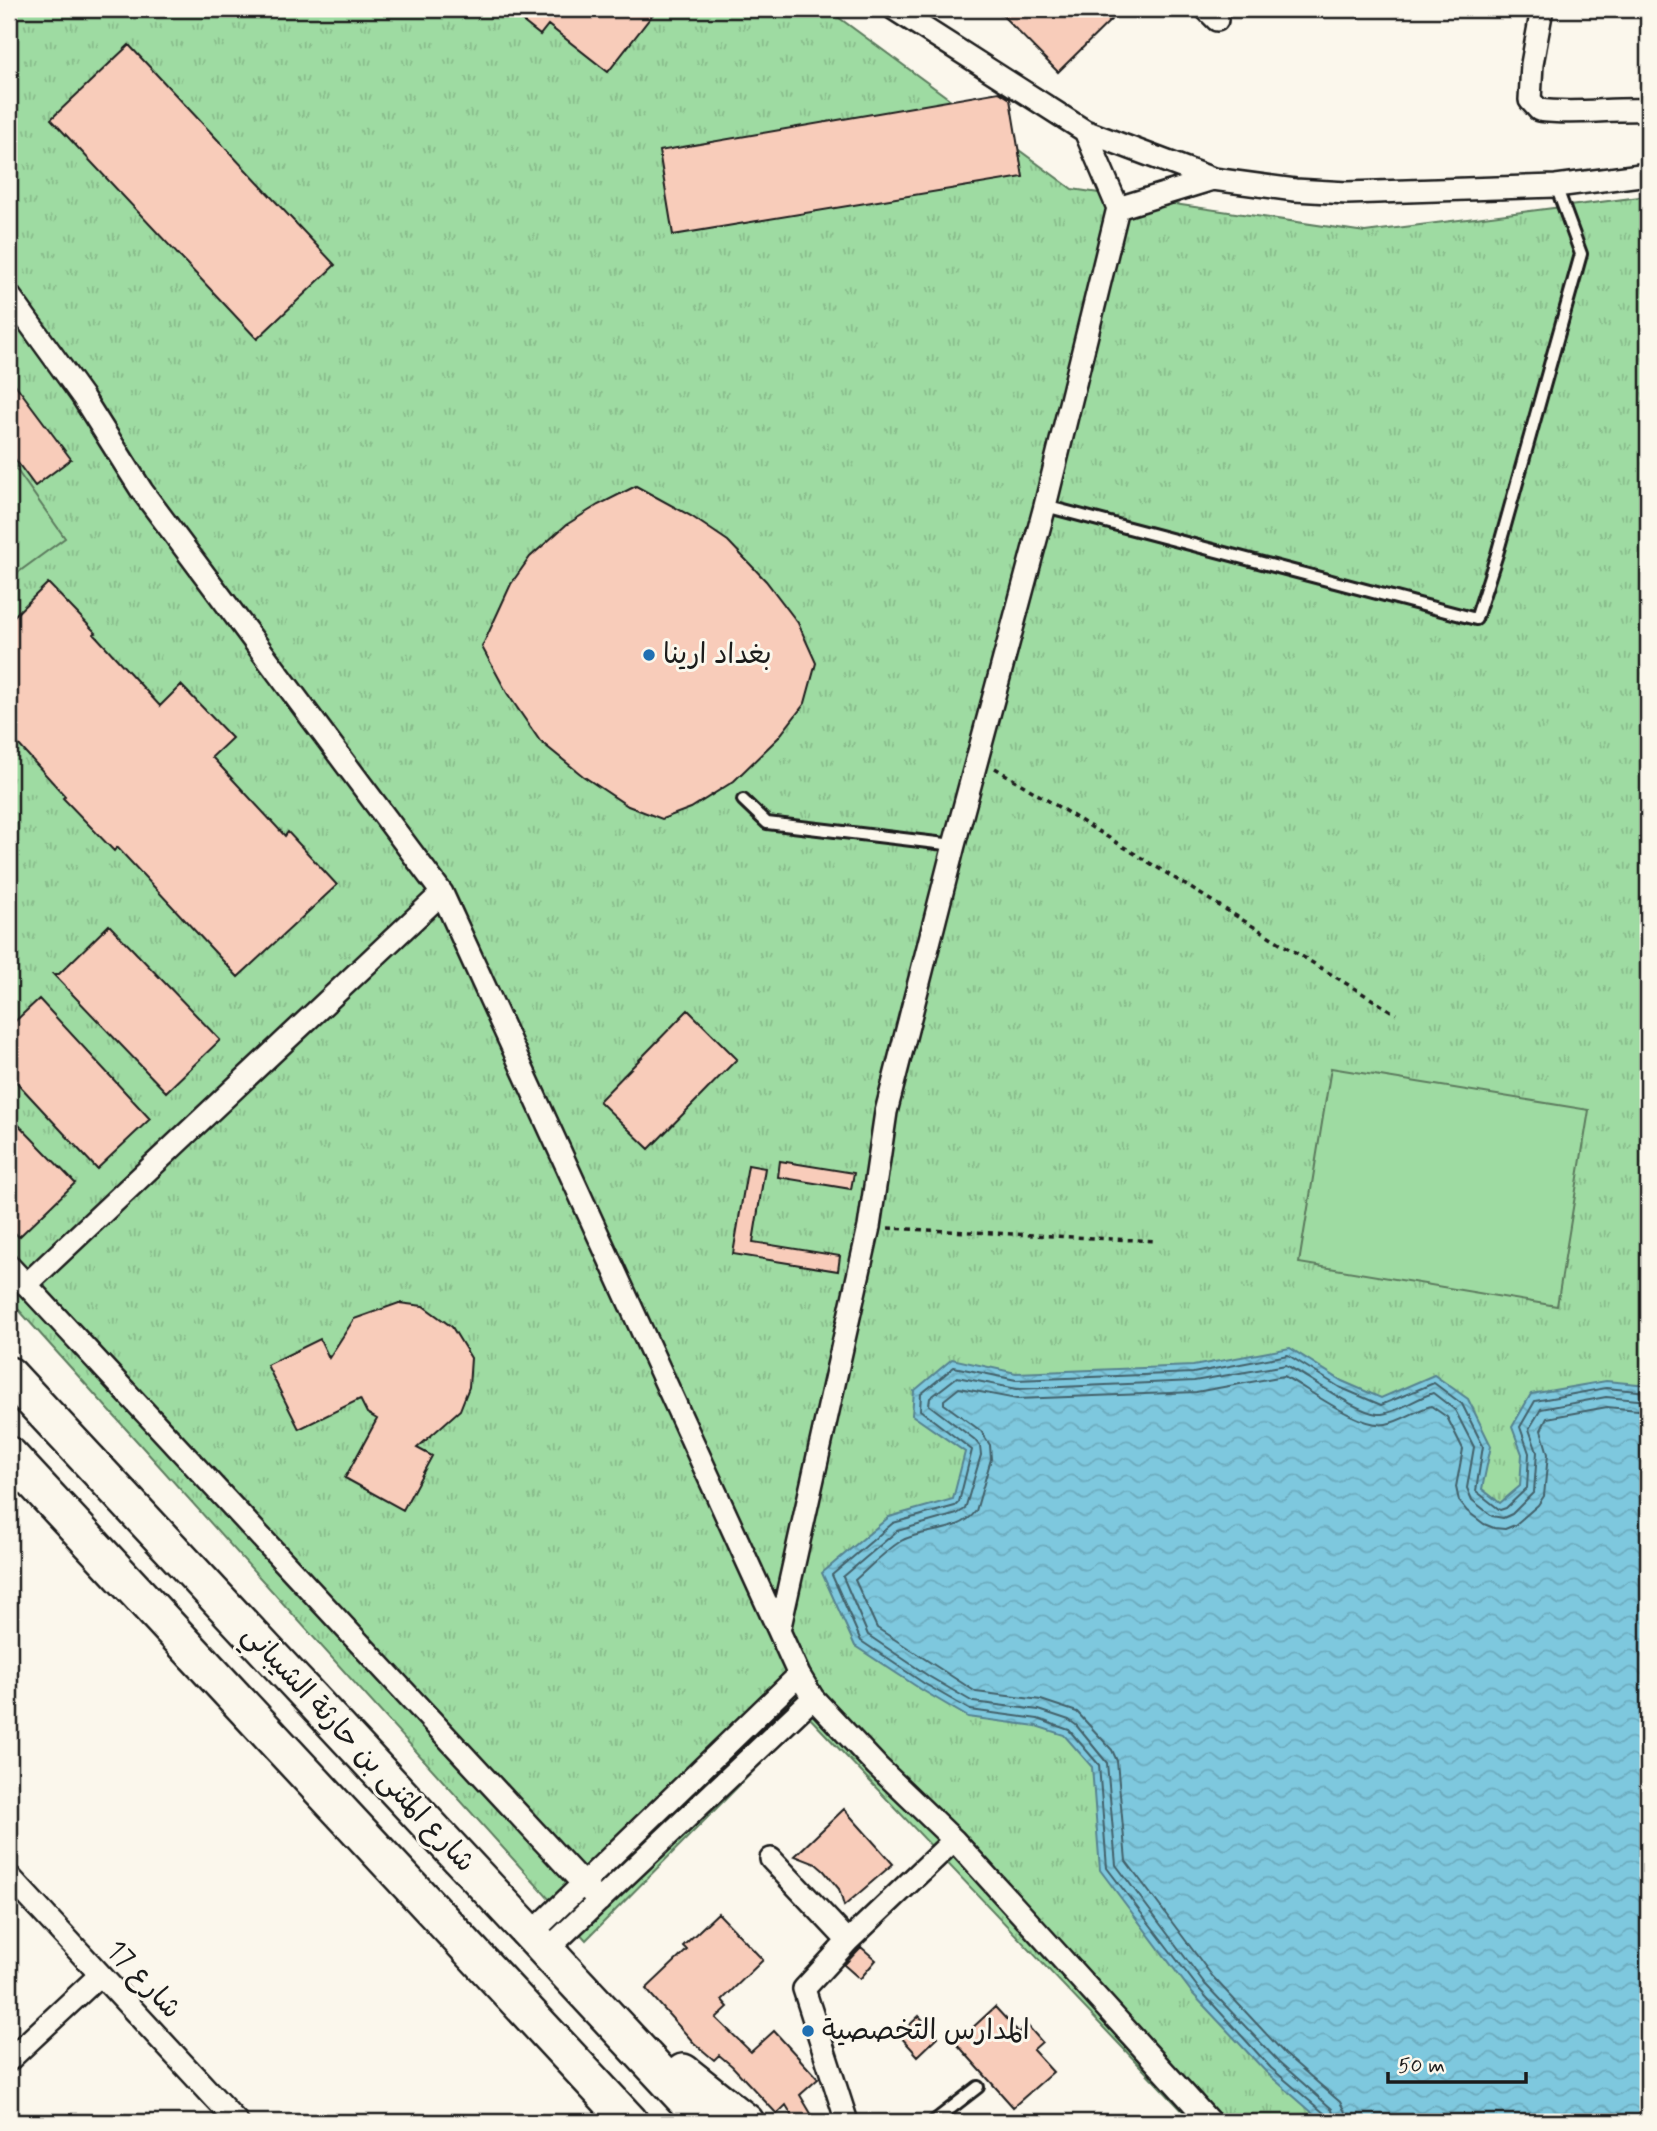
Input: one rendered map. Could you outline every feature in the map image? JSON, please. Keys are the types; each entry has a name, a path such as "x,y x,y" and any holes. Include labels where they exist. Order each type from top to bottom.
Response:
{"main road":[{"name":"شارع المثنى بن حارثة الشيباني","path":"9,1376 706,2122"},
{"name":"شارع المثنى بن حارثة الشيباني","path":"9,1455 631,2122"},
{"path":"587,1995 746,2122"},
{"path":"518,2001 603,2122"}],"street":[{"path":"894,9 1085,131 1213,178 1295,190 1347,193 1556,186 1648,174"},
{"path":"1542,9 1532,64 1530,100 1539,110 1563,114 1618,108 1648,110"},
{"path":"779,1631 869,1227 886,1112 1045,506 1118,208 1085,131"},
{"path":"1118,208 1213,178"},
{"path":"9,295 82,396 142,491 442,894 799,1675 813,1698 877,1766 954,1840 1210,2122"},
{"path":"26,1285 442,894"},
{"path":"9,1266 599,1901"},
{"path":"539,1942 583,1884 799,1675"},
{"path":"539,1942 599,1901 813,1698"},
{"path":"847,2122 804,1989 848,1941 954,1840"},
{"path":"771,1859 848,1941"},
{"name":"شارع 17","path":"9,1876 237,2122"},
{"path":"9,2060 100,1975"}],"lane":[{"path":"1045,506 1476,619 1497,554 1581,254 1556,186"},
{"path":"743,800 767,823 954,845"},
{"path":"933,2122 978,2087"}],"path":[{"path":"978,758 1396,1014"},
{"path":"869,1227 1156,1241"}],"green space":[{"path":"9,9 827,9 1072,189 1365,232 1648,196 1648,2122 1193,2122 808,1716 586,1940 9,1299"},
{"path":"9,459 65,538 9,579"},
{"path":"1331,1068 1589,1110 1557,1306 1299,1263"}],"water":[{"path":"1290,1348 1342,1381 1381,1398 1434,1375 1468,1399 1491,1446 1482,1489 1500,1503 1520,1486 1522,1454 1512,1427 1531,1394 1606,1381 1648,1385 1648,2122 1323,2122 1267,2073 1193,1994 1100,1870 1092,1767 1064,1735 1036,1726 968,1717 855,1646 822,1573 889,1517 953,1499 965,1452 912,1415 914,1391 952,1359 1016,1373 1193,1366"}],"building":[{"path":"528,9 657,9 608,72 548,25 540,35 521,20"},
{"path":"996,9 1122,9 1058,72"},
{"path":"129,45 335,265 257,339 51,119"},
{"path":"999,92 1010,99 1023,177 673,235 659,151"},
{"path":"9,376 71,459 35,486 9,451"},
{"name":"بغداد ارينا","path":"636,486 691,516 728,541 766,581 798,623 816,663 805,703 778,738 734,781 691,808 662,819 628,806 583,776 540,741 507,693 482,647 511,584 530,557 566,525"},
{"path":"48,583 160,706 181,685 232,738 212,757 285,836 288,832 337,885 238,977 117,847 114,851 63,798 65,796 9,734 9,621"},
{"path":"109,925 220,1040 166,1092 53,974 59,974"},
{"path":"39,999 150,1119 97,1169 9,1074 9,1027"},
{"path":"688,1010 737,1059 649,1149 599,1101"},
{"path":"9,1115 75,1183 19,1237 9,1227"},
{"path":"780,1161 854,1173 851,1189 778,1177"},
{"path":"748,1165 765,1168 753,1242 840,1256 838,1271 733,1254"},
{"path":"399,1303 423,1306 452,1327 471,1358 469,1387 460,1410 417,1448 432,1456 403,1510 345,1478 377,1419 367,1413 360,1399 299,1429 267,1365 320,1339 329,1358 354,1319"},
{"path":"844,1809 893,1864 844,1906 839,1889 824,1871 816,1864 795,1856"},
{"path":"718,1913 763,1960 722,2000 728,2007 716,2018 751,2052 774,2031 818,2079 800,2095 816,2122 796,2122 786,2105 777,2114 732,2066 719,2055 714,2060 694,2043 646,1989 687,1950 683,1946"},
{"path":"861,1947 876,1960 860,1979 844,1965"},
{"path":"995,2007 1019,2033 1027,2025 1042,2042 1033,2050 1053,2072 1013,2107 956,2043"},
{"path":"919,2016 938,2037 918,2056 899,2035"}],"place":[{"name":"بغداد ارينا","path":"649,655"},
{"name":"المدارس التخصصية","path":"808,2031"}]}
